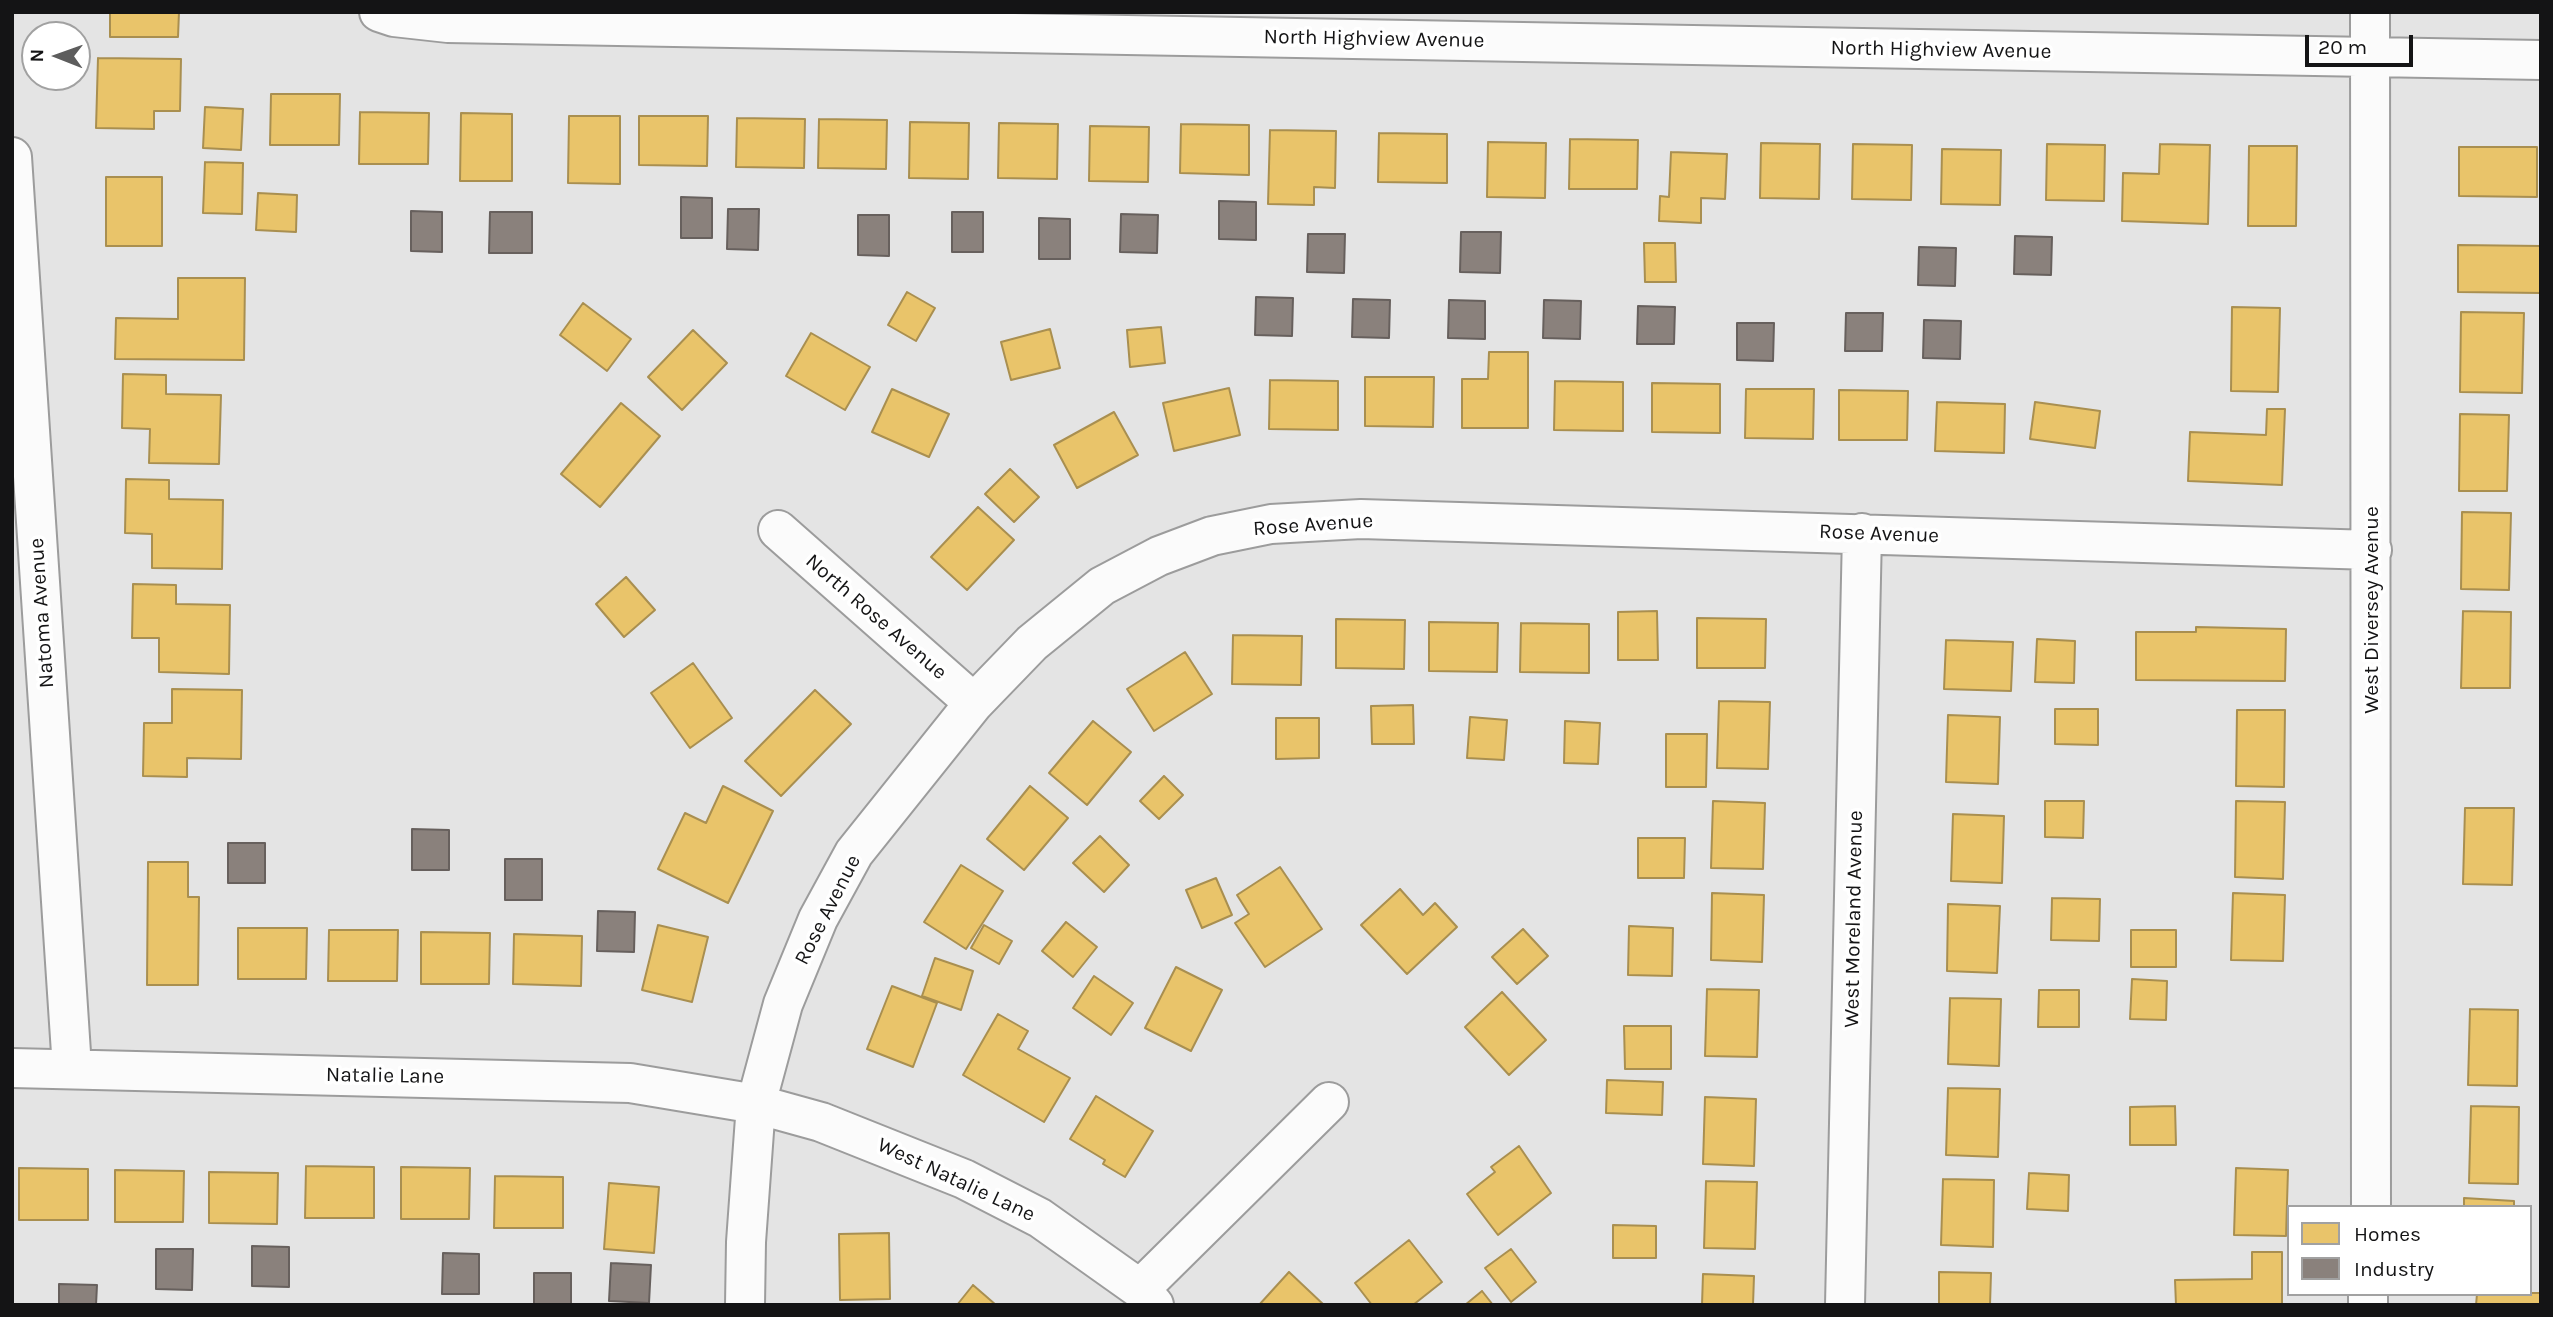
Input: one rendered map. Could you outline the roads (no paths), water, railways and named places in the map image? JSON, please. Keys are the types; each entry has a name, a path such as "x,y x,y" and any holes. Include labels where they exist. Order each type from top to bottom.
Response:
{"street":[{"name":"North Highview Avenue","path":"379,12 394,17 462,23 2541,60"},
{"name":"West Diversey Avenue","path":"2370,12 2371,1205"},
{"name":"Natoma Avenue","path":"12,157 72,1068"},
{"name":"Rose Avenue","path":"745,1305 746,1242 757,1104 783,1004 818,919 854,853 974,703 1032,642 1102,586 1170,552 1212,536 1271,524 1361,519 2372,550"},
{"name":"North Rose Avenue","path":"778,530 974,703"},
{"name":"West Moreland Avenue","path":"1845,1305 1863,534"},
{"name":"Natalie Lane","path":"12,1068 630,1083 757,1104"},
{"name":"West Natalie Lane","path":"757,1104 821,1122 964,1179 1040,1218 1147,1297 1329,1102"}]}
